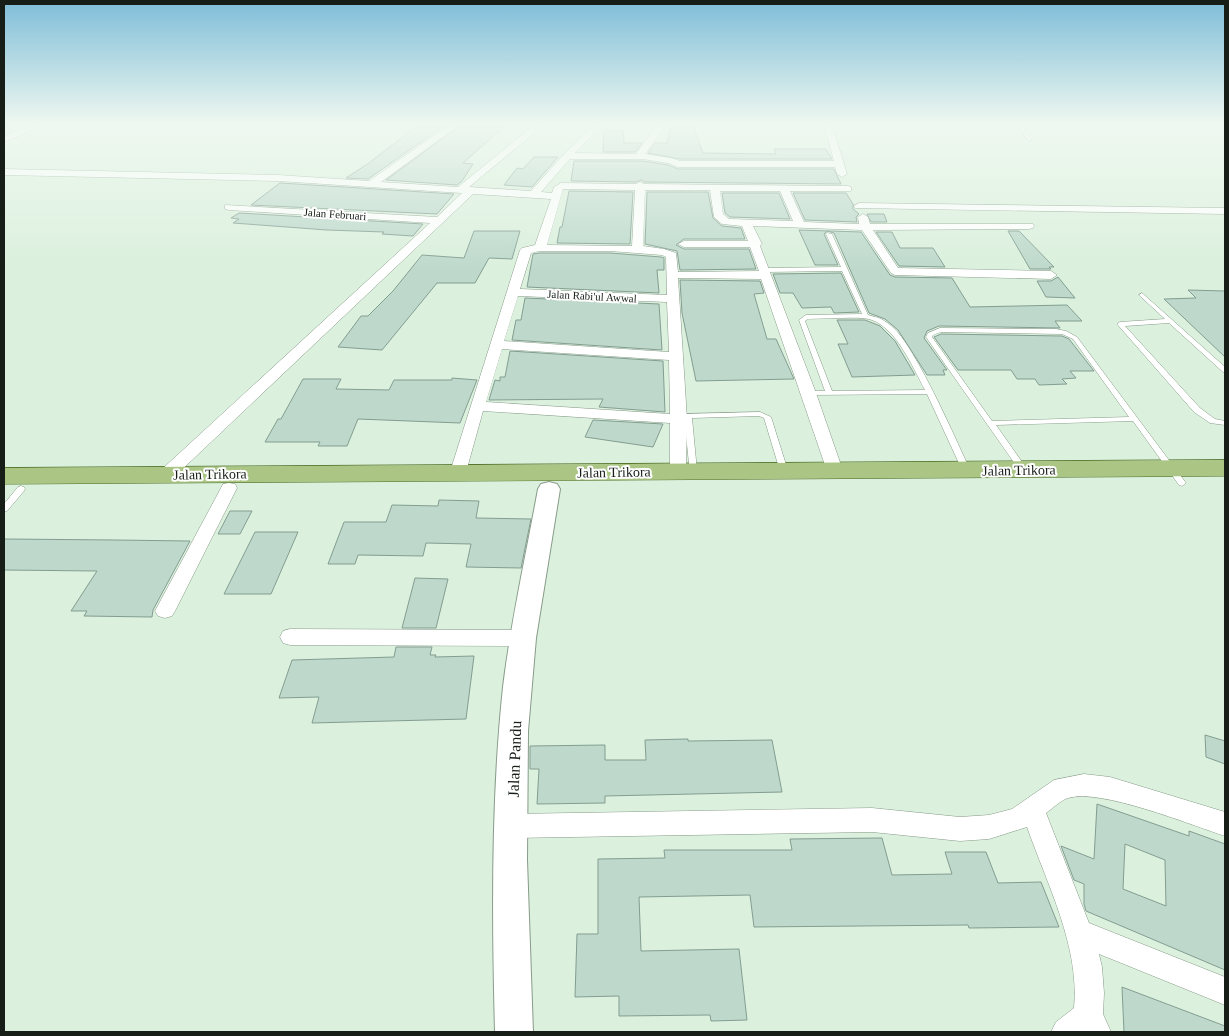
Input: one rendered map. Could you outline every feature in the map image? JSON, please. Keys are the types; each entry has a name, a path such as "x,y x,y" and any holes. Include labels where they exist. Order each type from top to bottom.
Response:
{"main road":[{"name":"Jalan Trikora","path":"9,485 166,475 382,481 549,489 1177,476 1225,468"},
{"name":"Jalan Trikora","path":"9,485 229,488 382,481 458,472 966,470 1023,470 1177,476 1225,483"}],"street":[{"path":"65,173 278,178 557,196"},
{"path":"371,184 386,173"},
{"path":"166,475 440,220 465,190 484,173"},
{"path":"534,194 552,173"},
{"path":"540,248 557,196 557,189 560,186 640,185 678,175 702,173"},
{"path":"842,173 848,189 859,206 865,227 893,269 898,272 1051,275"},
{"path":"678,175 715,186 848,189"},
{"path":"637,250 640,185"},
{"path":"715,186 718,216 726,222 865,227 1029,226"},
{"path":"784,188 800,225"},
{"path":"859,206 1225,212"},
{"name":"Jalan Februari","path":"229,207 440,220"},
{"path":"747,224 756,244 835,471"},
{"path":"684,244 756,244"},
{"path":"458,472 526,250 540,248 637,250 671,254 679,419 685,471"},
{"path":"679,275 765,272"},
{"name":"Jalan Rabi'ul Awwal","path":"512,292 673,299"},
{"path":"496,345 675,356"},
{"path":"477,406 679,419"},
{"path":"165,611 229,488"},
{"name":"Jalan Pandu","path":"514,1032 512,826 514,731 517,686 549,489"},
{"path":"290,638 524,638"},
{"path":"512,826 872,820 960,829 999,825 1018,819 1062,788 1084,785 1110,788 1225,824"},
{"path":"1032,809 1079,933 1088,966 1090,993 1084,1027"},
{"path":"1079,933 1225,991"}],"lane":[{"path":"829,234 866,317"},
{"path":"765,272 845,269"},
{"path":"1142,296 1225,371"},
{"path":"829,393 802,320 806,317 866,317 882,322 889,328 908,353 930,392 966,470"},
{"path":"1168,321 1120,324 1197,410 1213,421 1225,423"},
{"path":"1023,470 929,337 930,334 940,330 1056,331 1070,334 1075,338 1177,476"},
{"path":"809,393 930,392"},
{"path":"685,471 688,416 760,414 767,417 784,471"},
{"path":"989,423 1136,419"},
{"path":"4,510 9,485"}],"building":[{"path":"353,173 376,173 368,179 346,178"},
{"path":"395,173 467,173 457,185 386,180"},
{"path":"513,173 544,173 532,187 504,185"},
{"path":"572,173 836,173 841,184 644,182 641,180 636,182 571,181"},
{"path":"280,183 454,194 437,214 251,205"},
{"path":"569,191 633,192 630,244 557,243"},
{"path":"647,192 708,192 713,218 722,226 741,228 745,239 684,239 676,245 684,249 749,249 756,269 680,270 677,251 645,244"},
{"path":"722,193 779,193 790,219 730,217 725,213"},
{"path":"793,193 846,193 853,204 853,209 859,214 856,217 857,222 805,220"},
{"path":"239,213 423,224 413,236 382,234 384,232 233,223 239,219 231,218"},
{"path":"867,214 884,214 887,222 871,222"},
{"path":"799,230 861,232 890,275 895,277 952,278 970,307 1067,305 1082,321 1055,321 1060,328 939,326 927,331 924,338 947,370 943,370 945,375 927,375 898,330 885,319 869,313 834,233 827,231 824,234 838,265 815,265"},
{"path":"474,231 520,231 512,259 489,258 475,283 437,283 382,350 338,347 361,316 368,316 393,291 422,255 464,258"},
{"path":"1008,231 1019,231 1054,267 1049,267 1051,269 1030,269"},
{"path":"876,232 892,232 900,248 933,248 945,267 899,266"},
{"path":"610,253 664,258 664,270 657,270 659,293 527,287 533,254"},
{"path":"841,273 859,312 834,313 831,307 802,308 793,293 780,293 773,274"},
{"path":"1058,277 1075,298 1046,297 1037,281 1051,281"},
{"path":"680,280 760,281 764,293 754,294 767,339 776,339 794,379 696,381 682,313"},
{"path":"1188,290 1225,291 1225,357 1164,299 1196,298"},
{"path":"525,298 659,304 662,350 512,340 516,320 521,320"},
{"path":"837,320 865,320 880,326 895,341 915,375 852,377 838,344 848,344"},
{"path":"941,334 1062,336 1069,339 1094,371 1070,371 1076,378 1062,379 1067,384 1039,385 1035,379 1017,379 1011,370 958,370 934,337"},
{"path":"510,351 663,361 665,412 599,407 603,399 489,400 495,380 500,381 500,377 505,377"},
{"path":"452,378 477,380 460,423 358,419 347,446 318,446 320,442 265,442 278,419 281,419 303,379 341,379 336,389 389,390 394,380 452,380"},
{"path":"593,420 663,424 653,447 585,437"},
{"path":"439,500 479,501 476,518 531,519 521,568 466,567 471,544 426,543 423,556 358,555 355,564 328,564 344,522 386,522 392,505 438,506"},
{"path":"230,511 252,511 240,534 218,534"},
{"path":"255,532 298,532 271,594 224,594"},
{"path":"4,539 190,541 153,610 152,617 84,616 87,611 71,611 97,571 4,570"},
{"path":"415,578 448,579 436,628 402,628"},
{"path":"396,647 432,647 430,655 436,655 435,657 474,656 466,719 312,723 319,697 279,698 292,660 394,657"},
{"path":"1205,735 1225,741 1225,764 1206,757"},
{"path":"688,739 688,741 772,740 782,792 605,796 605,803 537,804 539,769 530,769 530,746 605,745 605,760 646,760 645,740"},
{"path":"1097,804 1189,836 1189,831 1225,844 1225,970 1086,911 1084,884 1074,880 1061,846 1094,859","holes":["1125,844 1165,860 1166,906 1123,889"]},
{"path":"882,838 892,875 952,874 945,852 986,852 998,883 1041,882 1059,927 969,928 968,925 754,927 750,895 639,897 641,951 739,949 747,1020 711,1021 710,1015 619,1016 619,996 575,997 577,934 598,934 598,859 665,858 664,850 792,850 790,839"},
{"path":"1122,987 1225,1026 1225,1032 1124,1032"}]}
